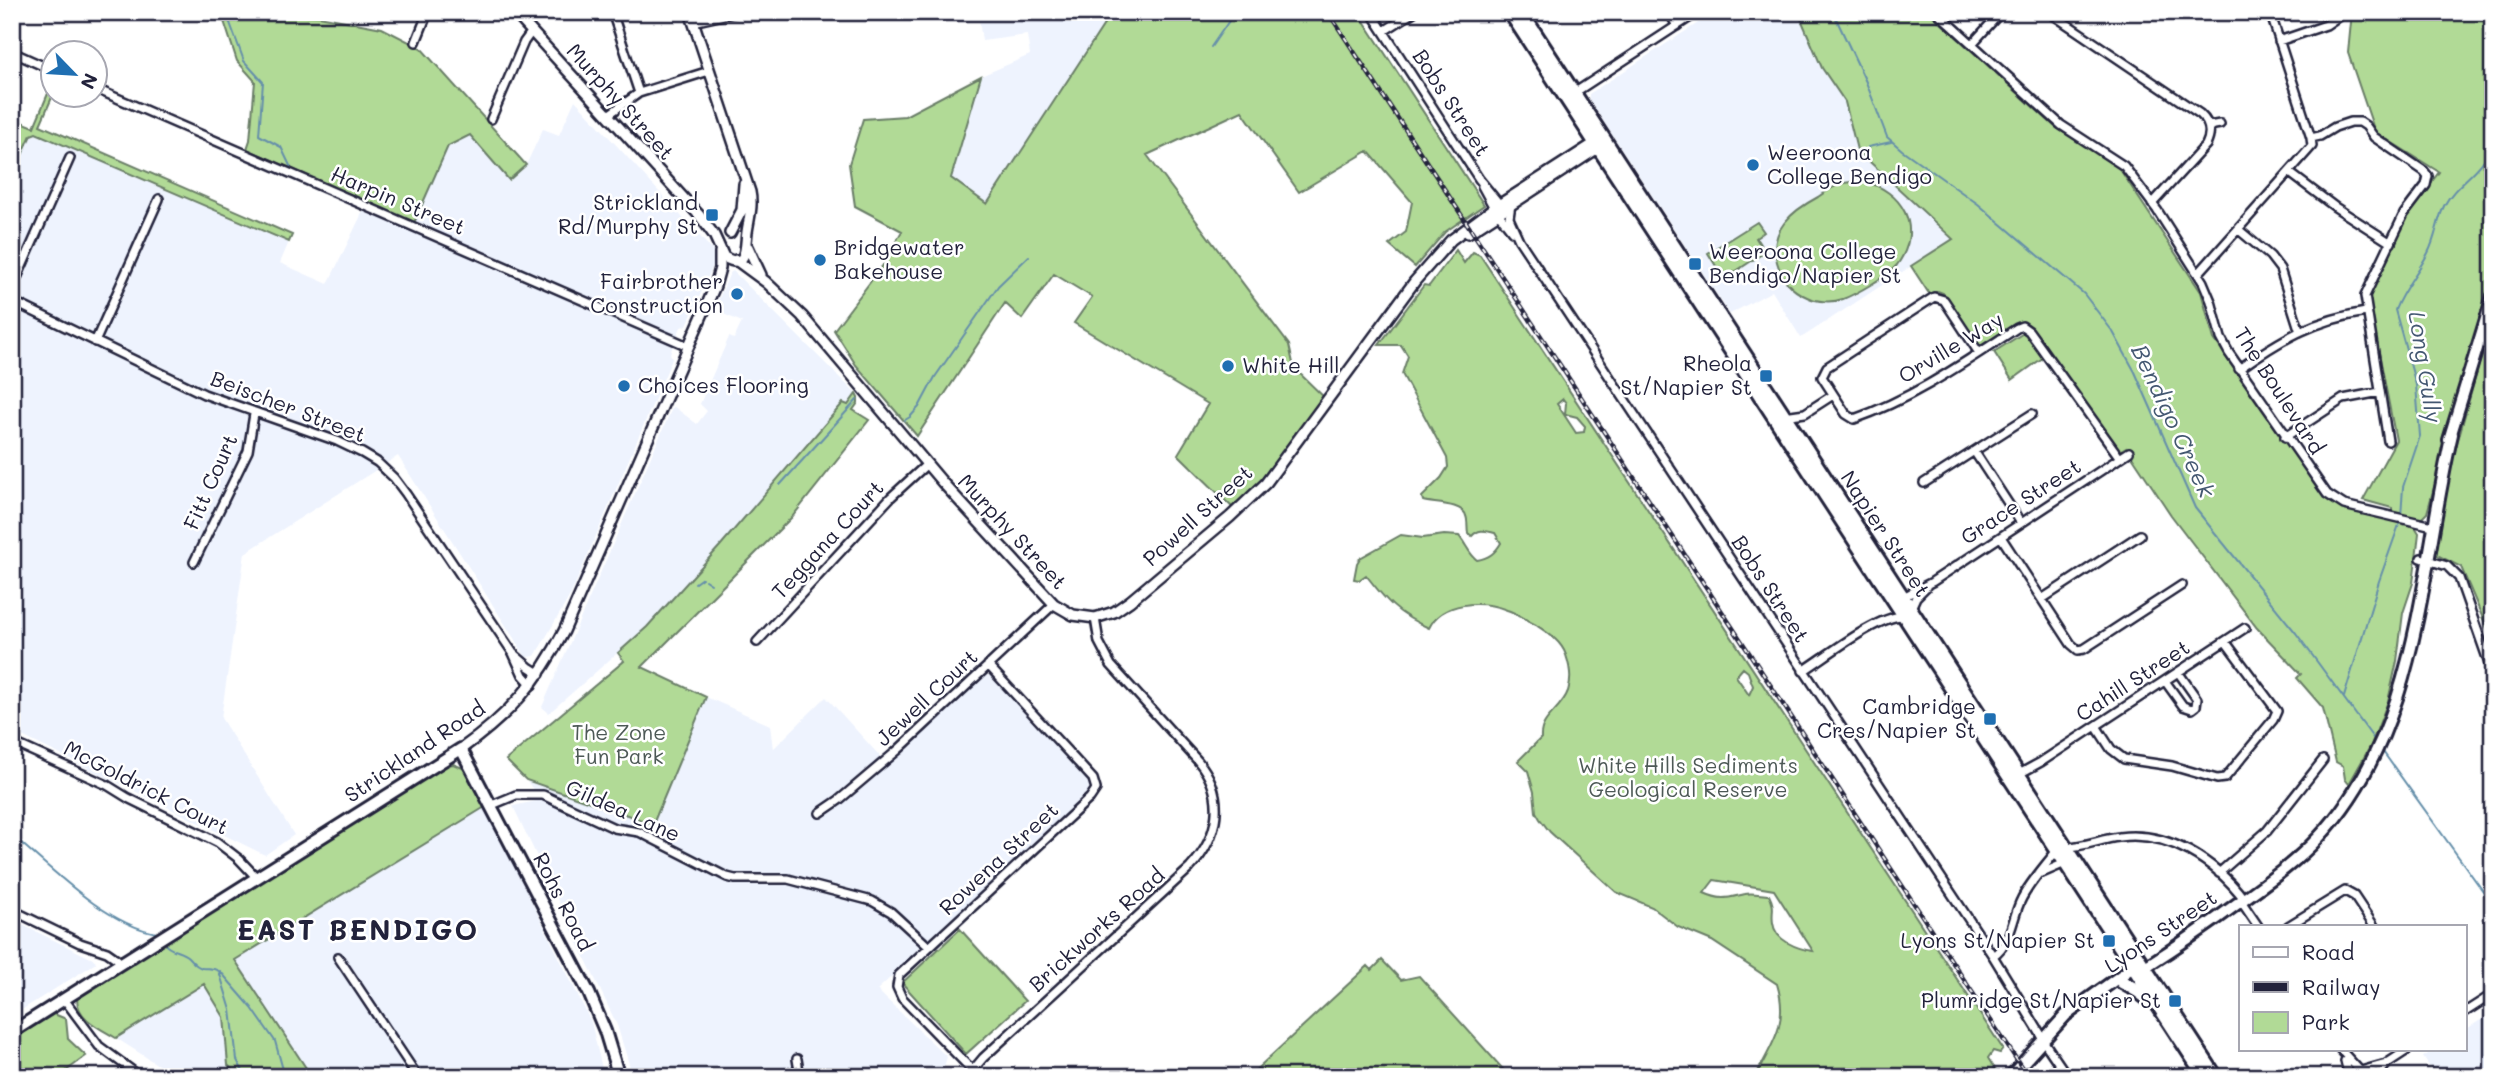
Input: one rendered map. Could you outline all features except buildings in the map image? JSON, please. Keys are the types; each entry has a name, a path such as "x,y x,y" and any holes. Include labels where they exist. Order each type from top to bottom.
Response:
{"highway":[{"name":"Napier Street","path":"1510,12 1762,382 1783,422 1795,432 1903,605 1929,654 2048,836 2062,848"},
{"name":"Napier Street","path":"1521,12 1574,93 1600,143 1903,605 1926,631 2139,967 2216,1077"},
{"path":"1903,605 1929,654"},
{"path":"1926,631 1951,678 1948,682"},
{"path":"2022,779 2018,783 2034,807 2048,836"},
{"name":"Napier Street","path":"2139,967 2161,1010 2205,1077"},
{"path":"2122,982 2161,1010"}],"main road":[{"name":"Lyons Street","path":"2044,1037 2078,1005 2281,872 2315,841 2341,811 2366,774 2389,725 2400,691 2410,649 2429,525 2452,434 2493,296"},
{"name":"Rohs Road","path":"461,749 599,1014 619,1077"},
{"name":"Strickland Road","path":"12,1032 461,749"},
{"name":"Lyons Street","path":"2044,1037 2139,967"},
{"path":"2010,1077 2044,1037"}],"street":[{"path":"416,42 428,12"},
{"name":"Murphy Street","path":"514,12 699,215 714,234 720,250"},
{"path":"612,12 639,93"},
{"path":"690,12 750,192 752,202 747,245 744,255 735,260 726,258 720,250 722,239 730,233 742,210 744,175"},
{"path":"693,22 737,12"},
{"name":"Bobs Street","path":"1371,12 1479,178 1509,218 1519,240"},
{"path":"1384,31 1413,12"},
{"path":"1669,12 1677,26"},
{"path":"1574,93 1698,12"},
{"name":"The Boulevard","path":"1937,12 2061,125 2120,162 2152,204 2198,274 2211,301 2221,338 2239,369 2330,498 2344,505 2429,525"},
{"path":"1972,44 2001,12"},
{"path":"2049,12 2200,114 2209,126 2206,145 2152,204"},
{"path":"2198,274 2310,150 2311,138 2270,12"},
{"path":"2279,41 2326,25 2339,16"},
{"path":"491,119 531,31"},
{"path":"12,52 38,64"},
{"path":"608,115 639,93 709,71"},
{"name":"Harpin Street","path":"108,94 688,346"},
{"path":"2311,138 2335,127 2354,121 2360,122 2374,137 2427,174 2427,183 2407,210 2365,293 2388,441"},
{"path":"2209,126 2220,124"},
{"name":"Powell Street","path":"1095,618 1114,612 1130,601 1261,489 1300,440 1420,274 1456,236 1600,143"},
{"path":"12,289 70,158"},
{"path":"2290,173 2335,208 2391,243"},
{"path":"95,342 159,199"},
{"name":"Bobs Street","path":"1501,208 1519,240 1993,956 2068,1077"},
{"name":"Murphy Street","path":"699,215 730,233"},
{"path":"2239,230 2273,259 2280,269 2300,332"},
{"path":"730,233 741,234 747,245"},
{"name":"Murphy Street","path":"747,245 766,282"},
{"name":"Strickland Road","path":"461,749 497,722 532,685 576,605 715,286 720,268 720,250"},
{"name":"Murphy Street","path":"735,260 766,282 818,334 927,464 1054,604 1073,615 1095,618"},
{"name":"Strickland Road","path":"715,286 735,260"},
{"path":"1783,422 1811,410 1833,396 1822,377 1825,369 1934,297 1944,300 1979,353"},
{"name":"Beischer Street","path":"12,301 204,394 254,414 337,441 377,462 406,494 532,685"},
{"path":"2239,369 2270,347 2300,332 2332,318 2366,312"},
{"name":"Orville Way","path":"1833,396 1848,416 1858,418 1923,388 2022,326 2027,328 2120,458"},
{"path":"2286,437 2343,399 2380,392"},
{"path":"1795,432 1811,410"},
{"name":"Fitt Court","path":"194,562 248,451 254,414"},
{"path":"1924,483 2032,414"},
{"path":"1974,451 2021,523"},
{"name":"Grace Street","path":"1803,671 1876,624 1893,617 1931,582 2130,452"},
{"name":"Teggana Court","path":"757,642 891,497 927,464"},
{"path":"2042,599 2140,535"},
{"path":"2001,537 2071,644 2081,650 2182,585"},
{"path":"2424,559 2447,566 2456,575 2493,676"},
{"name":"Grace Street","path":"1876,624 1889,611 1916,597 1931,582"},
{"name":"Jewell Court","path":"820,813 898,750 1054,604"},
{"name":"Brickworks Road","path":"969,1073 1200,858 1216,823 1217,800 1211,778 1105,656 1097,635 1095,618"},
{"name":"Cahill Street","path":"2022,779 2040,762 2245,628"},
{"path":"2096,726 2114,752 2124,759 2172,766 2217,779 2225,778 2273,720 2277,710 2225,641"},
{"name":"Beischer Street","path":"513,653 526,666 540,674"},
{"name":"Rowena Street","path":"969,1073 907,1004 899,992 897,980 929,947 1090,799 1096,789 1093,779 988,664"},
{"path":"2165,681 2183,706 2187,709 2194,708 2197,699 2178,672"},
{"name":"McGoldrick Court","path":"12,742 107,785 218,842 257,878"},
{"path":"2219,873 2267,831 2323,760"},
{"name":"Cahill Street","path":"2022,779 2040,762"},
{"name":"Gildea Lane","path":"492,805 516,795 543,796 614,828 639,832 726,877 788,879 872,901 891,912 929,947"},
{"path":"1993,956 2008,940 2018,906 2035,878 2062,848 2125,836 2158,839 2194,854 2219,873 2242,900 2257,925"},
{"path":"2035,878 2052,867 2070,861 2084,848 2099,841"},
{"path":"2290,925 2339,893 2347,891 2354,896 2373,925"},
{"path":"12,910 80,943 107,952 120,964"},
{"path":"338,957 418,1077"},
{"path":"2466,1011 2493,994"},
{"path":"64,999 99,1046 141,1077"},
{"path":"2375,1077 2386,1064 2407,1050"},
{"path":"2341,1051 2349,1077 2386,1064"},
{"path":"2341,1051 2369,1077"},
{"path":"797,1059 800,1077"}],"shaded area":[{"path":"978,12 1109,12 1103,26 987,204 951,179 981,76 1030,55 1027,35 982,41"},
{"name":"Weeroona College Bendigo","path":"1715,12 1798,12 1822,68 1845,102 1857,150 1953,239 1801,338 1772,291 1730,314 1589,99 1589,94"},
{"path":"575,100 715,253 716,259 687,325 681,327 670,353 672,359 571,594 535,656 526,657 398,456 245,553 221,718 294,835 265,855 12,731 12,131 17,120 34,127 42,108 47,108 40,125 292,235 280,263 328,284 367,203 414,223 448,146 470,135 509,179 526,165 543,129 559,135"},
{"path":"733,271 856,394 848,405 842,403 647,627 549,713 542,707 673,406 697,424 707,411 700,404 729,337 734,339 742,322 714,310"},
{"path":"983,675 992,676 1090,783 1087,795 877,990 947,1057 941,1077 633,1077 617,1025 513,806 541,800 526,780 653,824 706,697 770,725 773,749 826,697 888,765"},
{"path":"484,805 591,1022 604,1077 312,1077 235,960"},
{"path":"12,920 95,960 96,963 12,1016"},
{"path":"204,984 224,1017 229,1064 238,1077 177,1077 116,1038"},
{"path":"2493,1012 2493,1077 2436,1077 2423,1057 2434,1050 2466,1050 2466,1029"}],"green space":[{"path":"249,12 319,16 382,28 421,48 526,165 509,180 470,135 448,146 414,223 247,149 255,81 237,61 224,21 230,14"},
{"path":"1109,12 1358,12 1484,205 1445,232 1415,267 1389,245 1406,232 1412,202 1368,151 1299,192 1242,111 1147,155 1289,345 1294,368 1328,401 1237,512 1178,454 1208,404 1074,323 1092,297 1054,274 1022,319 1005,303 917,436 856,365 834,330 883,265 902,231 855,206 849,164 863,119 905,116 981,76 951,178 987,204 1103,26"},
{"path":"1798,12 1929,12 2055,127 2117,165 2201,292 2214,339 2321,493 2341,507 2414,525 2419,533 2413,583 2403,613 2397,661 2388,701 2371,745 2349,784 2345,779 2343,766 2336,762 2323,708 2297,678 2301,674 2257,628 2171,515 2126,447 2121,450 2117,448 2027,324 2019,322 1985,345 1979,345 1943,293 1928,292 1911,266 1953,239 1857,150 1845,102 1822,68"},
{"path":"2352,12 2493,12 2493,270 2427,513 2421,519 2392,512 2392,508 2363,500 2396,440 2368,296 2412,208 2439,172 2375,132 2348,53"},
{"path":"42,108 47,108 40,125 292,235 289,242 36,133 31,135 12,177 12,131 17,120 34,127"},
{"path":"1862,181 1889,193 1905,212 1909,238 1905,251 1897,265 1863,289 1834,301 1811,299 1796,291 1784,279 1775,251 1779,231 1791,215 1829,189 1843,183"},
{"path":"1757,222 1764,232 1756,238 1765,252 1724,279 1708,253"},
{"name":"White Hills Sediments Geological Reserve","path":"1456,250 1464,263 1473,252 1480,255 2003,1049 2000,1053 1993,1051 1988,1058 1998,1074 1996,1077 1755,1077 1773,1043 1780,1022 1777,984 1712,941 1678,927 1652,907 1616,892 1550,832 1536,812 1528,771 1518,761 1541,738 1542,728 1565,697 1570,673 1561,646 1545,631 1511,611 1486,605 1463,605 1443,612 1429,628 1393,606 1366,575 1359,580 1354,579 1360,558 1401,535 1423,538 1459,536 1477,560 1491,554 1501,543 1495,533 1480,531 1472,536 1468,533 1467,518 1459,509 1423,501 1422,497 1448,467 1447,458 1402,374 1408,356 1401,345 1379,345 1424,285 1429,286","holes":["1563,399 1566,403 1565,414 1577,417 1585,426 1584,432 1576,433 1557,404","1743,668 1748,672 1753,686 1749,695 1736,676","1714,880 1774,890 1813,951 1794,946 1778,935 1773,923 1773,907 1769,895 1748,893 1720,898 1704,893"]},
{"path":"2493,314 2493,642 2461,567 2435,554 2446,483"},
{"path":"2025,332 2044,357 2012,380 1994,352"},
{"name":"The Zone Fun Park","path":"856,394 858,403 853,410 869,420 792,517 642,667 706,697 653,824 526,780 506,760 624,661 618,653 647,627 843,403 848,405"},
{"path":"453,764 465,769 485,807 235,960 312,1077 238,1077 228,1065 224,1017 204,984 116,1038 85,1018 77,999 95,984 443,766"},
{"path":"960,929 1025,1001 966,1054 902,983"},
{"path":"1382,960 1401,980 1419,976 1510,1077 1248,1077 1368,966 1372,970"},
{"path":"54,1014 66,1019 68,1039 86,1056 58,1077 12,1077 12,1040"}],"waterway":[{"path":"226,12 244,61 263,82 259,135 281,147 292,170"},
{"path":"1211,47 1235,12"},
{"name":"Bendigo Creek","path":"1833,12 1866,82 1887,137 1978,204 2084,294 2113,332 2135,372 2195,508 2296,633 2376,742"},
{"name":"Long Gully","path":"2493,53 2493,96"},
{"name":"Long Gully","path":"2401,517 2403,487 2420,436 2416,385 2395,310 2431,247 2444,206 2484,160 2493,140"},
{"path":"1868,147 1891,142"},
{"path":"905,420 919,407 935,377 998,286 1029,256"},
{"path":"780,485 857,400"},
{"name":"Long Gully","path":"2344,697 2400,522"},
{"path":"695,583 702,578"},
{"path":"705,580 711,584"},
{"name":"Bendigo Creek","path":"2381,749 2493,905"},
{"path":"12,835 99,907 138,928 157,933"},
{"path":"164,943 198,966 219,971 231,1010 237,1060 246,1077"},
{"path":"220,971 252,1008 275,1041 285,1077"}],"railway":[{"path":"1328,12 2028,1077"}],"place":[{"name":"Weeroona College Bendigo","path":"1753,165"},
{"name":"Strickland Rd/Murphy St","path":"712,215"},
{"name":"Bridgewater Bakehouse","path":"820,260"},
{"name":"Weeroona College Bendigo/Napier St","path":"1695,264"},
{"name":"Fairbrother Construction","path":"737,294"},
{"name":"White Hill","path":"1228,366"},
{"name":"Rheola St/Napier St","path":"1766,376"},
{"name":"Choices Flooring","path":"624,386"},
{"name":"Cambridge Cres/Napier St","path":"1990,719"},
{"name":"Lyons St/Napier St","path":"2109,941"},
{"name":"Plumridge St/Napier St","path":"2175,1001"}],"district":[{"name":"EAST BENDIGO","path":"358,930"}]}
